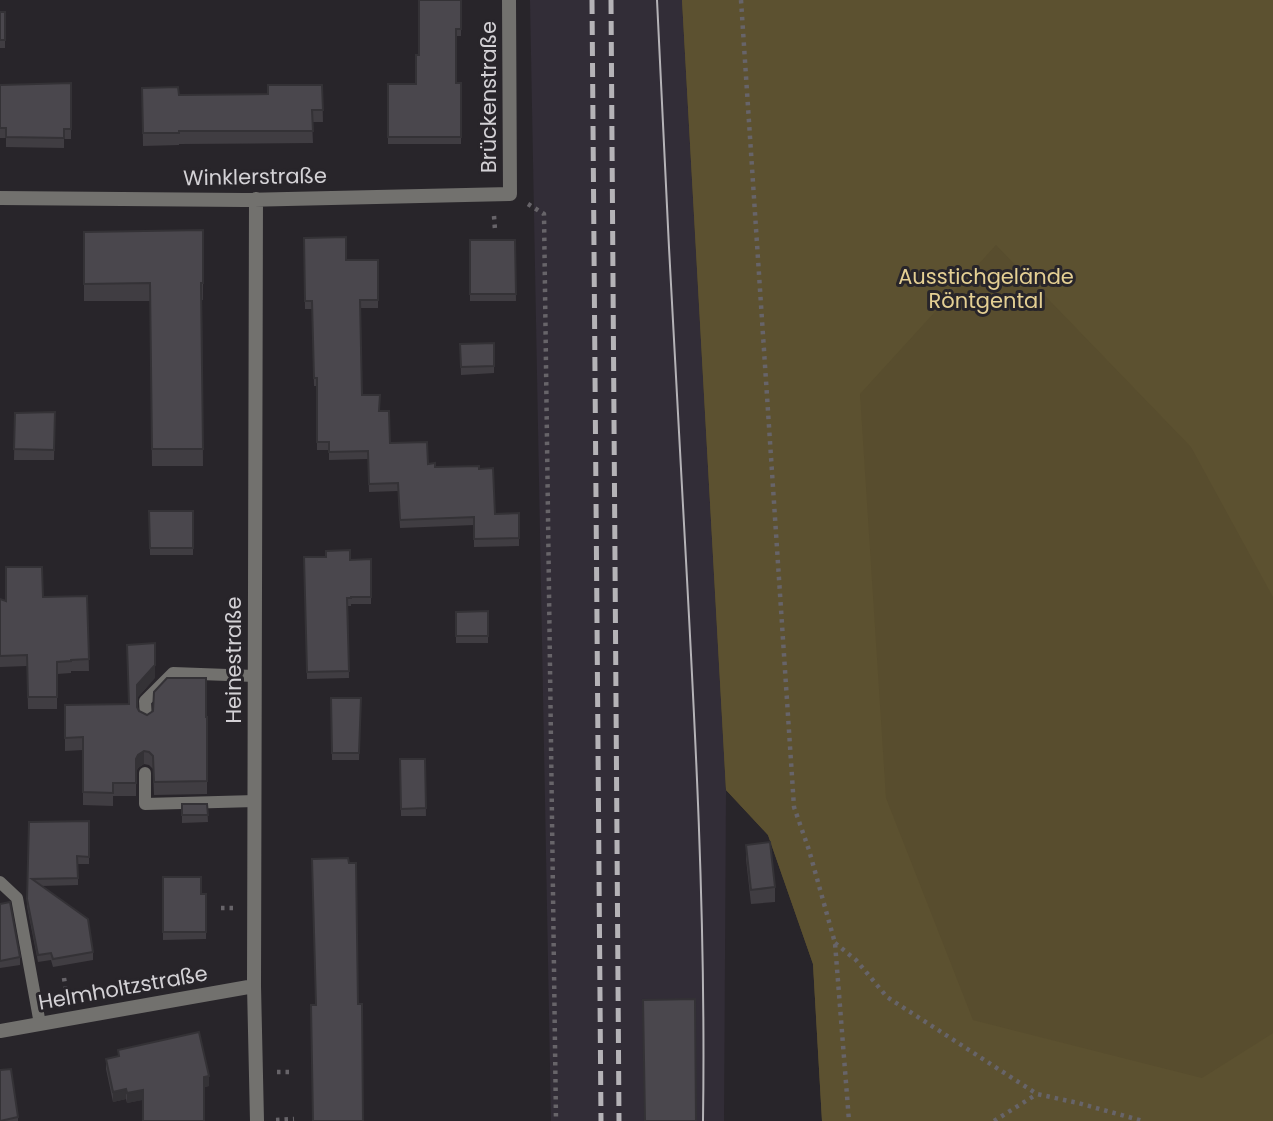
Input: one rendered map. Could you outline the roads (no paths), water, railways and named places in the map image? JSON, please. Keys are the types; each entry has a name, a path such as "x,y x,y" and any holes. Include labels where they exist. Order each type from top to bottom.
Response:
{"street":[{"name":"Brückenstraße","path":"509,0 510,194"},
{"name":"Winklerstraße","path":"0,198 256,199 510,194"},
{"name":"Heinestraße","path":"256,199 254,986 257,1121"},
{"name":"Helmholtzstraße","path":"0,1031 254,986"}],"lane":[{"path":"146,719 145,701 173,673 255,676"},
{"path":"145,773 145,804 254,801"},
{"path":"0,882 17,898 40,1024"}],"tram line":[{"path":"657,0 699,822 703,1121"}],"railway":[{"path":"592,0 601,1121"},
{"path":"611,0 619,1121"}],"park label":[{"name":"Ausstichgelände Röntgental","path":"986,289"}]}
